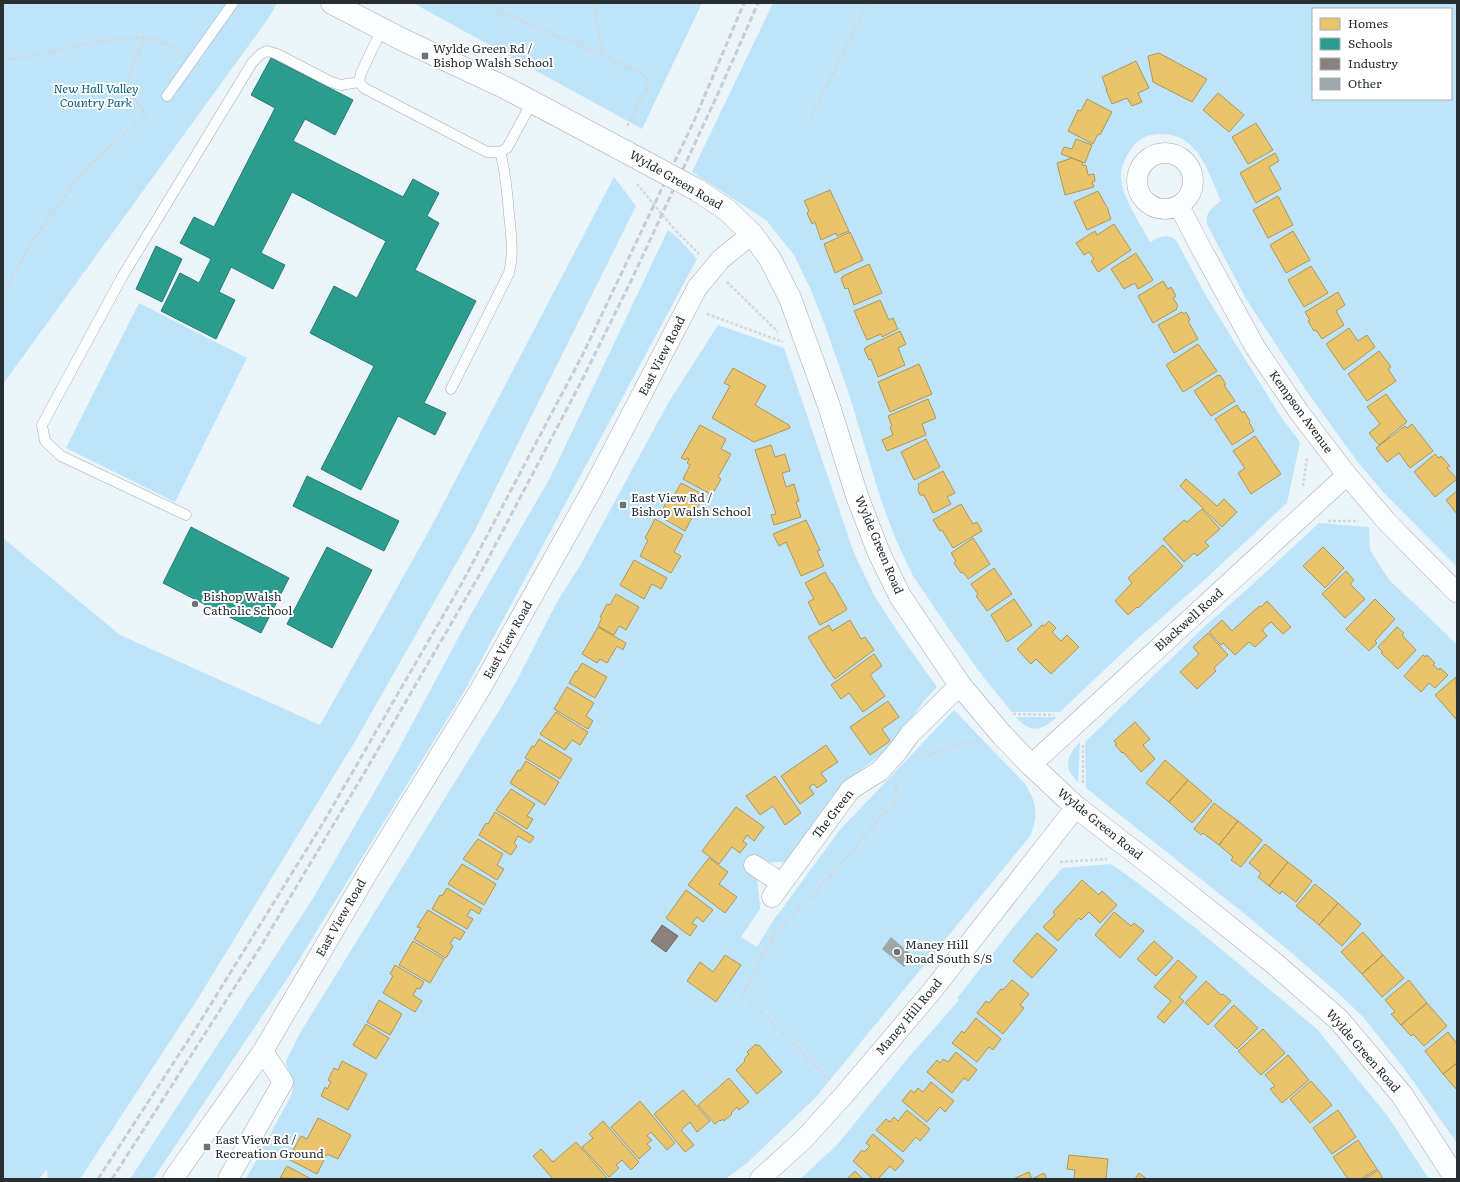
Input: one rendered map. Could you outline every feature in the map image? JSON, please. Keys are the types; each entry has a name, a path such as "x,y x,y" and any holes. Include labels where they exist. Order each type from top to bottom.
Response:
{"street":[{"name":"Wylde Green Road","path":"332,3 382,29 498,84 697,190 727,210 752,234 770,259 790,298 829,406 857,496 879,553 900,596 960,684 1002,735 1031,765 1076,807 1275,964 1339,1020 1402,1095 1456,1179"},
{"name":"Kempson Avenue","path":"1179,206 1200,248 1255,347 1299,412 1347,475 1387,522 1457,593"},
{"name":"East View Road","path":"174,1179 263,1051 370,869 485,681 592,490 697,288 721,259 752,234"},
{"name":"Blackwell Road","path":"1031,765 1347,475"},
{"name":"The Green","path":"754,865 776,890 851,789 880,770 897,752 910,734 960,684"},
{"name":"Maney Hill Road","path":"760,1179 804,1139 844,1095 932,991 1076,807"},
{"path":"228,1179 283,1082 263,1051"}],"lane":[{"path":"167,96 233,3"},
{"path":"359,82 361,73 382,29"},
{"path":"186,515 60,456 45,441 42,425 122,277 252,63 261,54 267,51 341,86 359,82"},
{"path":"359,82 364,88 487,152 500,152 507,148 532,102"},
{"path":"451,389 509,273 512,263 505,169 500,152"}],"path":[{"path":"484,3 510,16 603,55 646,76 648,86 624,131"},
{"path":"594,3 603,55"},
{"path":"812,115 868,3"},
{"path":"3,60 104,40 144,37 157,38 156,41 162,44 164,41 191,63"},
{"path":"3,294 34,238 84,170 146,115 126,87 144,37"},
{"path":"636,183 676,231 701,256"},
{"path":"723,283 726,280 780,333"},
{"path":"785,339 788,344"},
{"path":"916,760 948,747 1002,735"},
{"path":"844,1095 742,995 774,934 829,878 878,820 896,802 896,780"},
{"path":"1032,863 1141,857"}],"green space":[{"name":"New Hall Valley Country Park","path":"3,3 277,3 270,16 3,384"},
{"path":"413,3 702,3 642,129"},
{"path":"773,3 1457,3 1457,567 1384,493 1357,461 1310,396 1246,299 1207,224 1208,213 1221,201 1208,170 1199,155 1188,143 1174,136 1163,134 1147,136 1137,143 1128,153 1121,172 1122,186 1128,202 1150,242 1166,236 1176,240 1206,296 1281,417 1300,442 1287,503 1201,583 1137,639 1060,712 1012,712 984,678 913,576 896,540 881,500 849,394 811,290 794,255 766,220 692,172"},
{"path":"614,177 636,206 474,532 357,738 197,1000 80,1179 48,1179 47,1169 39,1179 3,1179 3,538 120,635 320,725 430,529"},
{"path":"668,230 680,240 697,259 464,692 289,976 153,1179 130,1179 312,900 395,756 470,616 550,478"},
{"path":"139,303 247,358 175,502 66,448"},
{"path":"718,325 784,348 854,553 875,597 899,634 937,687 923,702 897,739 885,752 854,775 790,860 784,862 767,862 747,869 757,879 760,909 741,937 757,947 773,921 839,831 954,710 1025,784 1032,797 1036,815 1030,836 816,1097 746,1164 725,1179 246,1179 292,1094 293,1083 286,1061 300,1033 515,684 557,602 581,564 667,405"},
{"path":"1319,523 1369,527 1370,550 1389,580 1457,645 1457,1143 1403,1067 1363,1017 1339,994 1246,915 1086,788 1085,742 1204,627"},
{"path":"1016,717 1057,717 1052,722 1036,729 1026,726"},
{"path":"1080,742 1078,782 1070,772 1068,762 1069,757 1075,747"},
{"path":"1111,864 1138,883 1199,931 1317,1029 1389,1118 1429,1179 800,1179 836,1146 908,1058 959,1000 957,998 1062,868"}],"building: Homes":[{"path":"1159,53 1207,79 1192,102 1153,82 1148,56"},
{"path":"1136,61 1149,88 1138,93 1142,102 1132,106 1127,98 1112,104 1102,77"},
{"path":"1218,93 1244,115 1229,132 1203,110"},
{"path":"1087,99 1112,112 1100,135 1098,134 1093,144 1068,131 1078,110 1081,111"},
{"path":"1256,123 1273,150 1248,164 1232,137"},
{"path":"1076,139 1092,145 1085,163 1061,154 1064,147 1072,149"},
{"path":"1275,153 1279,161 1269,167 1281,189 1256,203 1240,173"},
{"path":"1072,158 1082,162 1083,166 1086,165 1088,175 1094,174 1095,181 1092,182 1094,187 1065,195 1057,163"},
{"path":"830,190 849,231 837,236 836,233 821,240 815,222 812,224 807,213 809,211 804,201"},
{"path":"1098,191 1109,211 1111,219 1087,230 1074,202"},
{"path":"1278,196 1293,225 1268,238 1253,210"},
{"path":"1114,224 1131,250 1098,272 1091,261 1094,259 1089,252 1084,255 1076,243 1095,231 1097,235"},
{"path":"1293,231 1310,260 1286,273 1270,245"},
{"path":"850,232 863,260 835,273 824,244"},
{"path":"1136,253 1153,280 1138,289 1135,283 1124,289 1111,269"},
{"path":"869,264 882,293 854,305 848,288 845,289 841,278"},
{"path":"1311,266 1328,293 1304,307 1288,280"},
{"path":"1163,281 1168,289 1171,287 1176,296 1173,298 1178,306 1176,308 1177,309 1153,323 1138,296"},
{"path":"1338,292 1345,305 1336,311 1344,325 1322,339 1316,330 1314,331 1305,312"},
{"path":"880,300 889,320 893,318 898,329 882,337 881,334 867,340 854,311"},
{"path":"1182,312 1184,314 1186,312 1190,320 1188,321 1198,339 1174,353 1158,325"},
{"path":"1349,328 1358,341 1367,335 1375,347 1344,370 1326,344"},
{"path":"900,331 906,344 898,348 905,365 878,377 871,359 869,360 864,349"},
{"path":"1198,344 1217,371 1183,392 1166,365"},
{"path":"1379,351 1391,367 1388,369 1396,381 1367,401 1348,374"},
{"path":"919,364 932,394 890,412 878,382"},
{"path":"733,368 766,386 755,405 789,425 790,428 754,442 712,418 730,386 724,383"},
{"path":"1220,375 1226,384 1224,385 1235,401 1211,416 1194,391"},
{"path":"1386,394 1407,422 1379,445 1369,433 1380,424 1367,407"},
{"path":"928,399 936,418 922,424 926,435 887,451 882,440 893,435 890,427 892,426 888,416"},
{"path":"1237,405 1242,413 1244,411 1254,431 1232,445 1215,419"},
{"path":"1412,424 1433,451 1410,468 1399,453 1387,462 1376,448 1405,426 1407,428"},
{"path":"700,425 726,439 721,449 731,454 718,477 721,479 712,495 683,479 690,465 687,463 689,459 687,458 686,460 681,458"},
{"path":"1255,436 1281,474 1251,494 1238,473 1245,468 1233,451"},
{"path":"926,439 940,467 914,480 901,452"},
{"path":"771,445 775,457 785,454 790,471 782,473 786,487 794,484 799,501 796,502 801,517 774,525 771,515 776,514 755,450"},
{"path":"1435,454 1439,458 1441,456 1450,466 1447,468 1457,479 1435,497 1414,472"},
{"path":"943,471 955,493 947,497 951,504 933,513 924,495 920,495 918,484"},
{"path":"1186,479 1217,506 1224,499 1237,512 1222,527 1180,486"},
{"path":"681,483 704,495 685,531 659,516 669,497 672,499"},
{"path":"1457,491 1457,514 1446,500"},
{"path":"961,504 973,524 977,522 982,531 953,548 942,530 940,531 933,520"},
{"path":"1202,509 1220,529 1205,542 1209,546 1197,556 1194,553 1184,562 1163,539 1184,520 1187,522"},
{"path":"655,519 683,535 674,552 681,556 671,573 640,556 648,540 645,538"},
{"path":"806,520 820,550 817,551 824,566 801,576 786,542 779,546 773,534"},
{"path":"973,538 990,564 968,579 963,572 961,573 954,563 956,561 951,553"},
{"path":"1163,545 1183,566 1138,608 1137,607 1128,615 1115,601 1132,583 1128,578"},
{"path":"1323,547 1344,568 1325,588 1303,566"},
{"path":"634,560 667,578 661,589 652,584 644,599 620,585"},
{"path":"994,568 1012,594 987,611 976,596 978,594 971,584"},
{"path":"1346,571 1354,580 1350,584 1365,599 1345,618 1322,594"},
{"path":"825,572 847,609 820,625 808,602 814,599 805,583"},
{"path":"616,594 639,607 626,630 619,626 614,635 598,626 602,618 600,617 607,604 610,605"},
{"path":"1014,599 1032,625 1007,642 991,615"},
{"path":"1375,599 1395,619 1375,641 1377,643 1369,651 1346,629"},
{"path":"1267,601 1291,627 1283,634 1271,622 1262,630 1267,636 1255,647 1249,642 1235,655 1223,643 1221,645 1209,632 1222,620 1232,631 1259,606 1261,607"},
{"path":"850,620 861,639 865,637 874,650 835,679 808,637 829,625 832,631"},
{"path":"1049,621 1056,628 1052,632 1061,641 1067,635 1079,647 1051,674 1036,659 1031,664 1017,649 1042,625 1044,626"},
{"path":"598,627 626,643 623,650 617,646 607,663 600,659 597,663 582,654"},
{"path":"1397,627 1404,633 1402,635 1416,650 1398,669 1381,653 1383,652 1378,647"},
{"path":"1208,633 1228,655 1214,668 1216,671 1197,689 1180,672 1199,654 1193,647"},
{"path":"874,654 882,666 870,675 885,696 863,712 849,693 841,699 831,685"},
{"path":"1423,655 1426,657 1427,655 1435,663 1433,665 1439,670 1440,668 1448,675 1435,688 1429,683 1421,692 1404,676"},
{"path":"582,663 607,677 595,698 569,683"},
{"path":"1456,677 1457,718 1456,719 1435,695"},
{"path":"567,687 594,703 586,716 593,721 588,729 554,709"},
{"path":"888,701 899,717 882,729 890,741 870,755 850,727"},
{"path":"556,712 588,732 580,745 572,740 565,750 540,734"},
{"path":"1135,722 1150,739 1143,745 1155,759 1141,772 1115,745 1117,744 1114,741"},
{"path":"539,739 572,759 560,779 525,758 532,746 534,747"},
{"path":"826,745 838,762 821,773 827,781 817,788 814,784 809,787 814,794 800,804 781,776"},
{"path":"1165,760 1188,780 1169,802 1146,783"},
{"path":"526,761 559,782 545,805 510,783"},
{"path":"775,776 801,813 785,825 773,806 760,815 746,796"},
{"path":"1188,780 1212,801 1192,823 1169,802"},
{"path":"511,789 535,804 527,816 533,819 527,829 496,810"},
{"path":"1214,803 1238,821 1219,845 1203,833 1201,835 1194,829"},
{"path":"736,807 764,827 754,841 747,835 743,841 747,844 740,853 732,847 719,864 702,851"},
{"path":"495,812 534,837 530,843 518,836 514,843 517,846 511,855 479,835"},
{"path":"1238,821 1262,840 1241,867 1231,860 1233,857 1219,845"},
{"path":"478,839 503,854 497,865 504,869 497,880 463,859"},
{"path":"1265,844 1288,862 1269,886 1258,877 1261,873 1249,863"},
{"path":"709,858 728,872 719,884 737,897 725,913 688,885"},
{"path":"1288,862 1312,881 1296,902 1282,891 1280,894 1269,886"},
{"path":"462,864 496,884 484,905 448,884"},
{"path":"1082,880 1099,895 1102,891 1117,905 1100,923 1089,912 1081,920 1079,918 1058,941 1043,927 1055,915 1053,912"},
{"path":"1315,884 1338,903 1319,925 1296,906"},
{"path":"447,888 482,909 479,914 471,909 467,916 473,919 467,929 432,909 440,895 442,896"},
{"path":"686,890 713,910 703,922 697,917 692,923 697,926 690,936 666,918"},
{"path":"1338,903 1361,924 1342,946 1319,925"},
{"path":"428,910 465,932 460,940 454,937 450,944 453,946 446,958 414,939 421,928 417,927"},
{"path":"1114,912 1131,926 1134,923 1144,931 1120,958 1095,935"},
{"path":"1363,932 1383,955 1362,974 1341,952"},
{"path":"1037,933 1057,950 1032,978 1013,961"},
{"path":"413,941 444,959 430,983 399,965"},
{"path":"1154,941 1173,958 1156,976 1137,959"},
{"path":"725,955 741,965 716,1002 687,981 700,962 713,972"},
{"path":"1383,955 1404,978 1382,997 1362,974"},
{"path":"1178,960 1197,977 1179,997 1184,1001 1164,1023 1157,1017 1171,1001 1154,987"},
{"path":"395,965 424,982 420,989 417,988 413,995 422,1001 415,1012 383,993 393,976 390,974"},
{"path":"1012,980 1029,994 1020,1005 1024,1008 1003,1034 977,1013 986,1001 989,1003 1001,989 1003,990"},
{"path":"1409,980 1427,1003 1401,1025 1391,1014 1395,1012 1385,1000"},
{"path":"1206,981 1221,995 1223,994 1231,1001 1208,1025 1185,1003"},
{"path":"379,1000 402,1014 390,1035 367,1022"},
{"path":"1427,1003 1447,1026 1424,1046 1413,1034 1411,1036 1401,1025"},
{"path":"1234,1005 1258,1028 1237,1049 1214,1026"},
{"path":"976,1018 1001,1039 993,1050 989,1047 977,1062 952,1043 962,1031 964,1033"},
{"path":"366,1024 389,1038 376,1059 353,1045"},
{"path":"1263,1029 1285,1053 1261,1075 1238,1051"},
{"path":"1448,1032 1457,1044 1457,1063 1443,1074 1425,1051"},
{"path":"756,1044 757,1046 759,1045 782,1072 757,1094 736,1070 745,1061 744,1059 749,1054 747,1052"},
{"path":"956,1052 977,1070 968,1081 964,1078 952,1093 927,1072 937,1060 940,1063 943,1059 948,1062"},
{"path":"1288,1055 1309,1080 1282,1103 1270,1089 1275,1086 1265,1075"},
{"path":"342,1061 367,1074 348,1110 321,1096 325,1087 327,1089 331,1082 328,1080 334,1068 338,1070"},
{"path":"1457,1063 1457,1090 1443,1074"},
{"path":"729,1078 749,1102 739,1110 737,1107 724,1121 723,1119 721,1121 720,1120 715,1124 698,1105"},
{"path":"1311,1081 1332,1105 1310,1123 1290,1099"},
{"path":"931,1082 954,1101 945,1112 940,1107 927,1122 902,1101 911,1090 914,1093 918,1088 923,1092"},
{"path":"683,1090 710,1121 697,1132 690,1122 681,1130 694,1145 685,1152 654,1114"},
{"path":"640,1101 675,1143 667,1150 651,1132 647,1136 652,1140 647,1144 651,1148 639,1159 611,1127"},
{"path":"907,1110 930,1129 920,1141 916,1137 903,1152 876,1130 886,1119 890,1122 894,1117 898,1121"},
{"path":"1338,1110 1356,1137 1332,1154 1313,1128"},
{"path":"318,1118 351,1135 338,1159 327,1154 317,1174 288,1159 301,1136 307,1139"},
{"path":"603,1121 639,1162 631,1170 622,1160 616,1165 619,1168 609,1177 582,1147 593,1138 589,1134"},
{"path":"873,1134 904,1161 895,1171 890,1166 878,1179 873,1179 853,1161 862,1150 864,1152 870,1146 866,1143"},
{"path":"1358,1140 1377,1169 1361,1179 1348,1179 1333,1157"},
{"path":"576,1142 608,1179 553,1179 533,1156 541,1149 553,1162"},
{"path":"1069,1155 1108,1159 1106,1179 1074,1179 1075,1170 1067,1169"},
{"path":"287,1166 311,1179 280,1178"},
{"path":"1378,1170 1383,1179 1364,1179"},
{"path":"855,1171 863,1179 847,1179"},
{"path":"1029,1172 1032,1179 1013,1179"},
{"path":"1044,1173 1047,1179 1032,1179"},
{"path":"1139,1173 1147,1179 1135,1179"}],"building: Schools":[{"path":"271,58 353,100 335,135 305,119 293,141 403,197 413,179 439,193 427,216 439,223 415,270 476,301 424,403 446,413 435,435 398,416 361,490 321,469 374,366 310,333 334,286 357,298 386,241 292,192 261,253 285,265 273,289 231,267 219,292 235,300 216,339 161,311 180,273 199,283 211,259 180,243 194,217 214,227 275,108 251,95"},
{"path":"156,246 182,259 162,302 136,289"},
{"path":"307,476 399,521 384,551 293,506"},
{"path":"191,527 289,578 261,633 163,583"},
{"path":"327,547 372,570 332,648 287,624"}],"building: Industry":[{"path":"662,925 678,936 666,952 651,941"}],"building: Other":[{"name":"Maney Hill Road South S/S","path":"891,937 913,956 904,967 882,949"}],"railway":[{"path":"98,1179 193,1033 323,823 462,583 583,354 694,121 744,3"},
{"path":"112,1179 261,946 369,765 480,574 581,382 632,279 721,87 758,3"}],"place":[{"name":"Wylde Green Rd / Bishop Walsh School","path":"425,56"},
{"name":"East View Rd / Bishop Walsh School","path":"623,505"},
{"name":"Bishop Walsh Catholic School","path":"195,604"},
{"name":"Maney Hill Road South S/S","path":"897,952"},
{"name":"East View Rd / Recreation Ground","path":"207,1147"}]}
